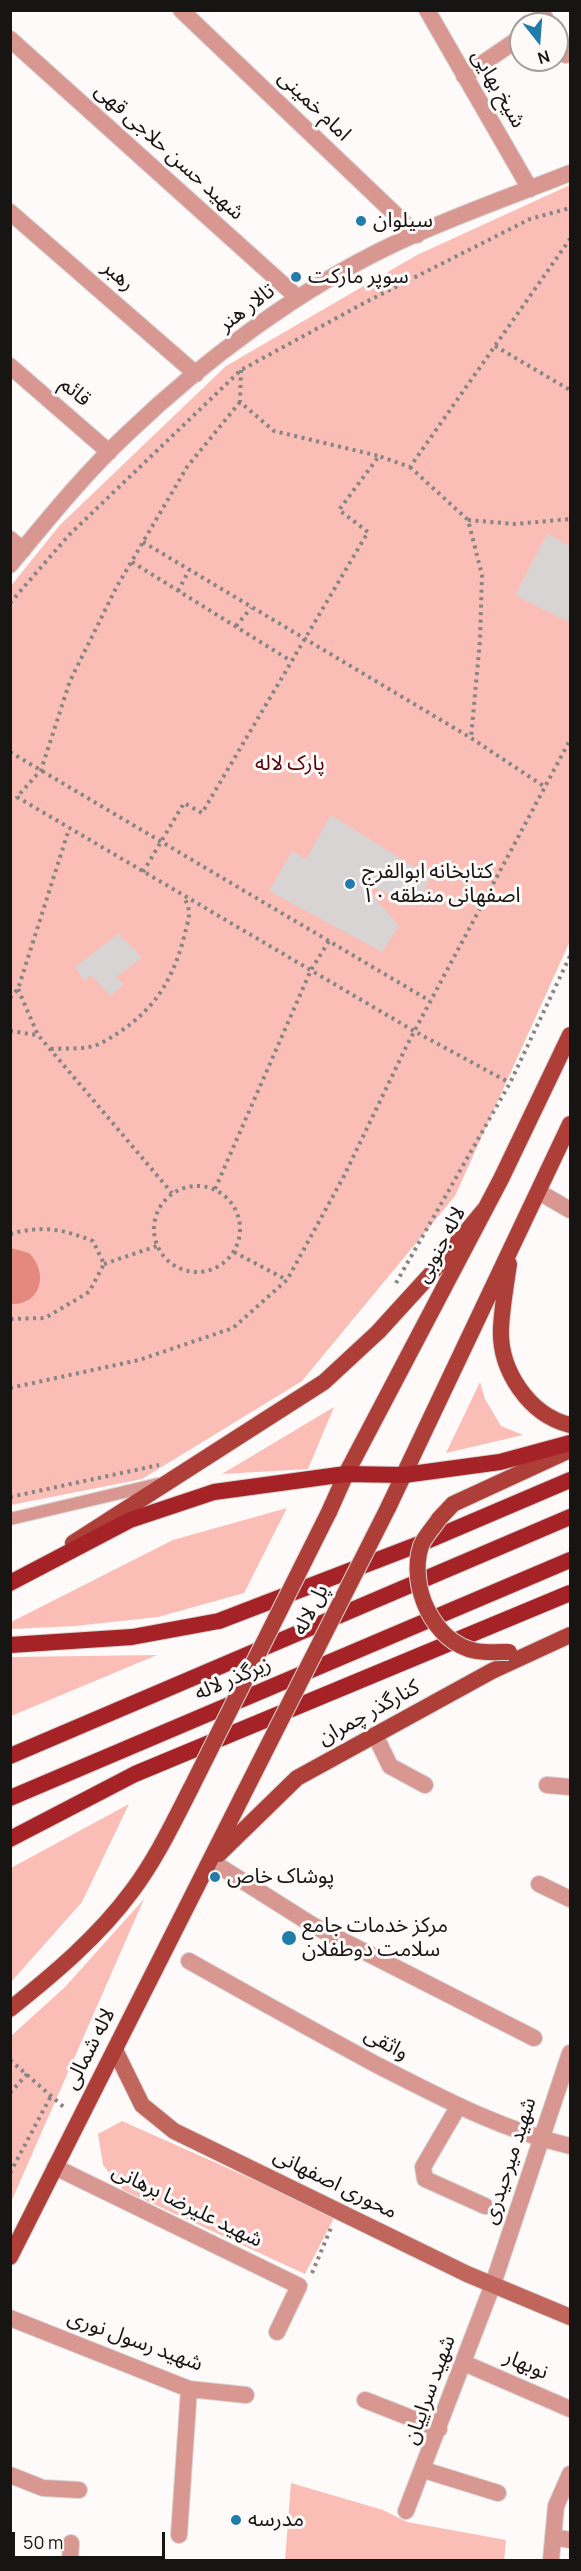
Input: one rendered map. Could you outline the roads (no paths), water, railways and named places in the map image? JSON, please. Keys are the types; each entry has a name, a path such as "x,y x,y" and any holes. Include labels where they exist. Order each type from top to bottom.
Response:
{"highway":[{"path":"11,1582 130,1520 214,1492 346,1474 404,1475 500,1462 570,1443"},
{"path":"10,1645 132,1637 219,1621 427,1541 570,1480"},
{"name":"زیرگذر لاله","path":"10,1756 570,1518"},
{"name":"زیرگذر لاله","path":"10,1798 570,1560"},
{"path":"10,1839 135,1774 570,1593"}],"main road":[{"name":"لاله جنوبی","path":"329,1512 346,1474 484,1210 570,1035"},
{"path":"404,1475 570,1124"},
{"path":"11,1582 324,1382 378,1332 430,1275 484,1210"},
{"path":"511,1248 501,1330 508,1371 527,1399 554,1421 570,1425"},
{"path":"568,1636 509,1652 475,1651 450,1639 430,1616 420,1593 417,1568 422,1545 439,1519 453,1504 570,1450"},
{"name":"پل لاله","path":"212,1861 404,1475"},
{"name":"پل لاله","path":"10,2009 78,1951 132,1892 162,1844 329,1512"},
{"name":"کنارگذر چمران","path":"212,1861 297,1778 492,1671 568,1636"},
{"name":"لاله شمالی","path":"10,2257 212,1861"},
{"name":"محوری اصفهانی","path":"115,2050 142,2104 174,2131 493,2284 570,2317"}],"street":[{"name":"امام خمینی","path":"181,10 417,235"},
{"name":"شیخ بهایی","path":"427,10 530,189"},
{"name":"شهید حسن حلاجی قهی","path":"10,39 297,298"},
{"path":"464,75 509,45"},
{"name":"تالار هنر","path":"10,565 17,545 128,432 196,374 297,298 393,244 570,173"},
{"name":"رهبر","path":"10,212 196,374"},
{"name":"قائم","path":"10,366 109,452"},
{"path":"539,1192 570,1210"},
{"path":"375,1735 390,1766 425,1785"},
{"path":"547,1785 570,1787"},
{"path":"212,1861 314,1926 534,2038"},
{"path":"539,1884 570,1899"},
{"name":"واثقی","path":"189,1961 300,2024 458,2107 541,2139 570,2146"},
{"name":"شهید میرحیدری","path":"493,2284 570,2053"},
{"path":"458,2107 423,2168 423,2174 425,2179 485,2206"},
{"name":"شهید علیرضا برهانی","path":"56,2168 299,2286 277,2332"},
{"name":"شهید سراییان","path":"406,2511 424,2470 493,2284"},
{"name":"شهید رسول نوری","path":"10,2318 189,2389 246,2395"},
{"name":"نوبهار","path":"464,2363 570,2409"},
{"path":"178,2535 189,2389"},
{"path":"365,2400 439,2429"},
{"path":"424,2470 498,2493"},
{"path":"551,2560 556,2506 570,2474"},
{"path":"10,2475 43,2488 79,2490"},
{"path":"553,2537 570,2540"},
{"path":"70,2560 71,2543"}],"lane":[{"path":"10,1519 168,1482"}],"place":[{"name":"سیلوان","path":"361,221"},
{"name":"سوپر مارکت","path":"296,277"},
{"name":"کتابخانه ابوالفرج اصفهانی منطقه ۱۰","path":"350,884"},
{"name":"پوشاک خاص","path":"215,1877"},
{"name":"مرکز خدمات جامع سلامت دوطفلان","path":"289,1938"},
{"name":"مدرسه","path":"236,2520"}],"park label":[{"name":"پارک لاله","path":"290,764"}]}
